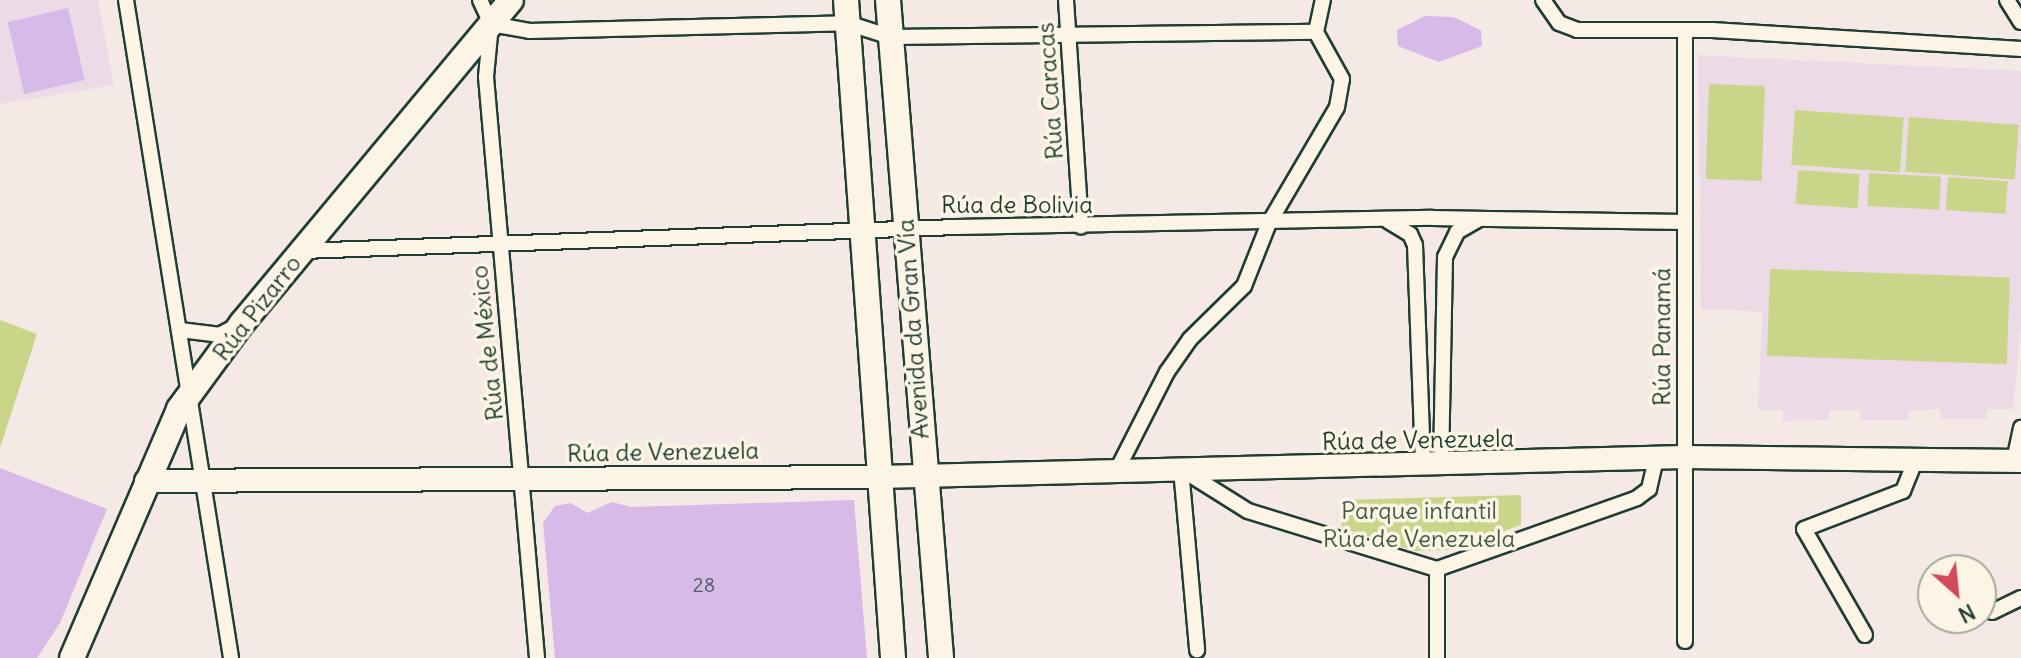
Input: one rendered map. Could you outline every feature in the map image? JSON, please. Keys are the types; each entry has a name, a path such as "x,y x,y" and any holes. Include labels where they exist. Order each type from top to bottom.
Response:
{"main road":[{"name":"Rúa Pizarro","path":"72,658 146,481 189,394 242,323 511,0"},
{"name":"Avenida da Gran Vía","path":"888,0 923,476 941,658"},
{"name":"Avenida da Gran Vía","path":"847,12 860,229 893,658"},
{"name":"Rúa de Venezuela","path":"146,481 879,477 1432,466 1684,457 1917,457 2018,461"}],"street":[{"path":"126,0 231,658"},
{"path":"480,0 491,24 529,31 847,12 891,37 1316,32"},
{"name":"Rúa Caracas","path":"1066,0 1081,227"},
{"path":"1116,472 1167,372 1190,339 1244,286 1269,223 1337,107 1342,79 1316,32 1323,0"},
{"path":"1543,0 1559,23 1577,30 1685,34 1723,30 2021,49"},
{"path":"2007,0 2021,22"},
{"name":"Rúa de México","path":"491,24 486,77 499,244 524,480 537,658"},
{"name":"Rúa Panamá","path":"1685,34 1685,641"},
{"path":"1380,218 1401,226 1415,245 1432,466"},
{"name":"Rúa de Bolivia","path":"302,251 860,229 1081,227 1380,218 1684,222"},
{"path":"1432,466 1445,257 1457,232 1482,219"},
{"path":"180,330 219,335 242,323"},
{"path":"2018,461 2015,434 2021,428"},
{"path":"1865,635 1804,529 1903,491 1917,457"},
{"path":"1181,469 1248,511 1437,569 1637,498 1649,489 1656,459"},
{"path":"1181,469 1197,650"},
{"path":"1437,569 1437,658"},
{"path":"1997,610 2021,598"}],"shaded area":[{"path":"0,0 98,0 114,85 0,104"},
{"path":"1698,55 2021,71 2021,327 2013,409 1987,409 1986,419 1941,419 1940,409 1909,410 1908,420 1861,420 1860,410 1829,410 1829,420 1783,421 1783,410 1758,410 1762,312 1701,309"}],"green space":[{"path":"1709,84 1765,86 1762,181 1706,179"},
{"path":"1795,110 1904,118 1900,172 1791,165"},
{"path":"1909,117 2019,125 2015,180 1905,172"},
{"path":"1798,170 1860,174 1857,208 1796,204"},
{"path":"1869,173 1941,177 1939,210 1867,206"},
{"path":"1948,177 2008,181 2006,214 1946,210"},
{"path":"1770,269 2010,277 2007,364 1767,356"},
{"path":"0,320 37,334 0,448"},
{"name":"Parque infantil Rúa de Venezuela","path":"1521,495 1521,525 1452,550 1414,551 1342,528 1341,500"}],"building":[{"path":"68,8 85,80 24,94 8,22"},
{"path":"1425,16 1453,17 1481,30 1482,46 1439,62 1398,46 1397,30"},
{"path":"0,468 107,509 60,623 37,658 0,658"},
{"path":"854,500 867,658 555,658 543,523 555,506 571,503 587,513 612,502 631,507"}]}
